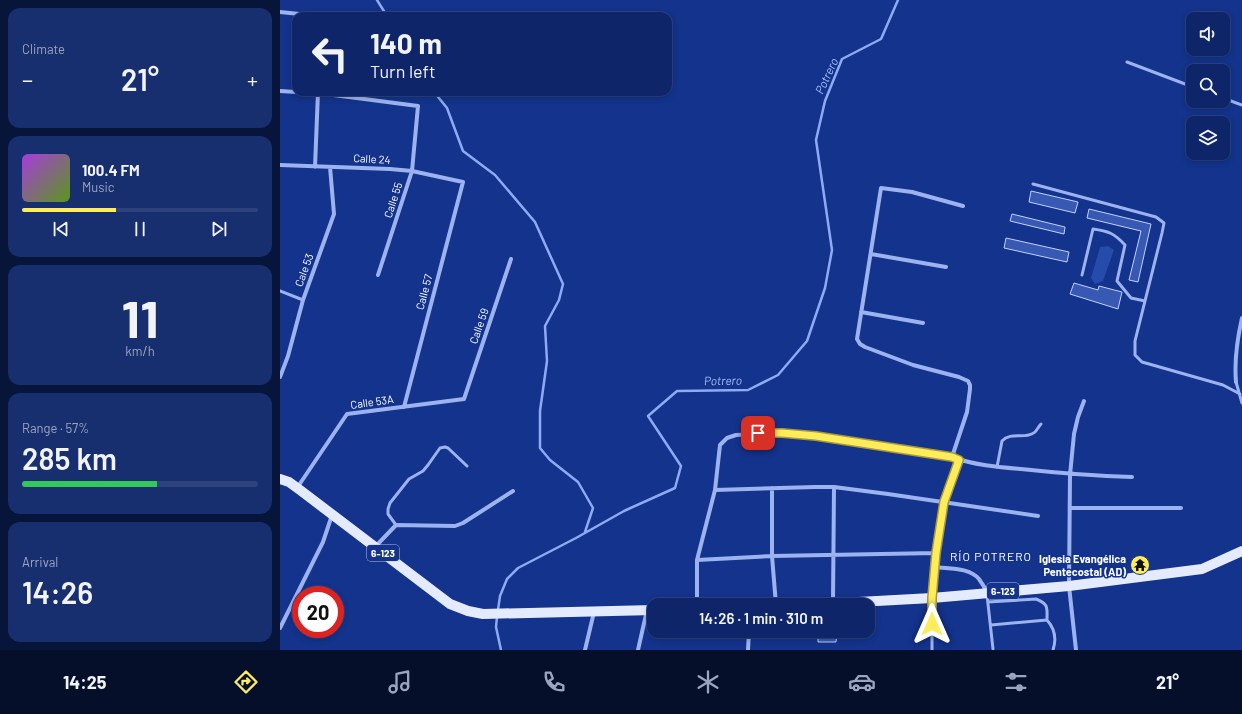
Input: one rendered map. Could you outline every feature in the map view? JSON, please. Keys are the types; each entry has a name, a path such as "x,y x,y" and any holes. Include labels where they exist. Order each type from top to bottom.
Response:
{"main road":[{"name":"6-123","path":"280,478 297,488 450,604 468,611 483,614 594,611"},
{"name":"6-123","path":"875,601 987,597 1202,569 1242,551"},
{"path":"594,611 647,610"}],"street":[{"path":"280,12 292,13"},
{"path":"280,91 292,92"},
{"path":"315,166 318,96"},
{"name":"Calle 55","path":"341,96 418,106 412,171 378,275"},
{"name":"Calle 24","path":"280,165 412,171 462,182"},
{"name":"Cale 53","path":"280,378 303,300 334,214 330,167"},
{"name":"Calle 57","path":"404,407 462,182"},
{"path":"952,457 967,412 970,385 968,381 959,377 914,365 865,347 860,344 857,339 881,188 912,192 963,206"},
{"path":"871,254 946,267"},
{"name":"Calle 59","path":"464,399 511,259"},
{"path":"862,312 923,323"},
{"path":"1236,382 1234,365 1236,344 1242,318"},
{"name":"Calle 53A","path":"297,488 347,414 464,399"},
{"path":"1076,650 1069,586 1071,508 1070,474 1074,434 1084,401"},
{"path":"697,598 697,560 715,490 720,445 728,438 736,435 782,433 816,436 952,457 959,460 997,467 1070,474 1132,477"},
{"path":"932,598 934,567 944,502 959,460"},
{"path":"715,490 834,487 1038,516"},
{"path":"833,598 834,487"},
{"path":"772,488 772,556 775,598"},
{"path":"375,547 396,526 455,526 463,523 513,491"},
{"path":"1071,508 1181,508"},
{"path":"280,628 323,542 332,515"},
{"path":"697,560 772,556 936,553"},
{"path":"934,567 963,570 973,573 980,579 987,597"},
{"path":"584,650 594,611"},
{"path":"638,650 647,622"},
{"path":"748,650 749,638"}],"lane":[{"path":"1127,62 1186,84"},
{"path":"1230,101 1242,105"},
{"path":"1033,184 1156,217 1164,223 1135,341 1135,355 1142,362 1223,385 1240,394"},
{"path":"1082,275 1092,230 1108,232 1118,237 1125,245 1117,281 1131,298 1145,301"},
{"path":"280,291 303,300"},
{"path":"1236,382 1242,403"},
{"path":"997,467 1002,441 1004,439 1011,436 1033,433 1041,424"},
{"path":"396,526 388,514 390,503 409,479 423,471 440,448 448,448 467,466"},
{"path":"994,649 987,597 1036,599 1043,602 1046,606 1047,620 1052,626 1055,634 1053,650"},
{"path":"932,598 932,650"},
{"path":"991,625 1047,620"}],"shaded area":[{"path":"1108,246 1114,250 1103,281 1095,284 1091,278 1100,247"}],"building":[{"path":"1031,191 1078,202 1075,213 1029,202"},
{"path":"1089,209 1151,224 1138,282 1129,280 1141,231 1087,218"},
{"path":"1012,214 1065,227 1064,234 1010,221"},
{"path":"1006,238 1069,252 1067,262 1004,248"},
{"path":"1074,283 1098,290 1099,286 1122,292 1118,309 1070,294"},
{"path":"818,638 836,638 836,642 818,642"}],"waterway":[{"path":"377,0 384,12"},
{"name":"Potrero","path":"498,610 500,596 507,579 518,568 624,511 675,488 681,466 648,416 677,391 748,390 778,375 807,341 825,288 832,250 816,140 825,101 842,59 881,39 898,0"},
{"path":"437,96 447,108 463,151 495,175 535,222 563,284 559,300 545,326 547,361 540,411 540,448 550,460 578,482 593,508 585,532"},
{"name":"Potrero","path":"497,617 496,627 501,650"}],"place":[{"name":"Iglesia Evangélica Pentecostal (AD)","path":"1140,565"}],"district":[{"name":"RÍO POTRERO","path":"991,557"}],"route":[{"path":"758,433 782,433 816,436 952,457 959,460 944,502 936,553 932,598 932,624"}]}
